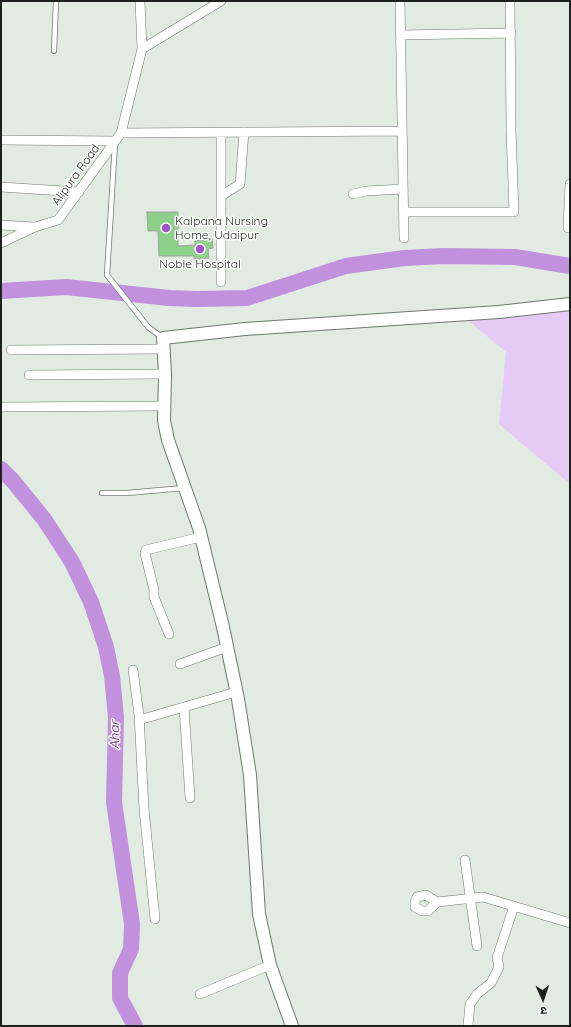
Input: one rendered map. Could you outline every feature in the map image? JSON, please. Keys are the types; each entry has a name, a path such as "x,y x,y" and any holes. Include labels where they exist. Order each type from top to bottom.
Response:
{"street":[{"path":"140,1 142,49 121,133 402,131"},
{"path":"142,49 221,1"},
{"path":"400,1 404,238"},
{"path":"404,212 514,212 511,130 510,1"},
{"path":"401,36 511,33"},
{"path":"221,132 221,282"},
{"path":"221,196 240,184 244,132"},
{"name":"Alipura Road","path":"1,243 35,227 58,220 121,133"},
{"path":"1,140 115,141"},
{"path":"568,228 570,184"},
{"path":"1,187 79,192"},
{"path":"353,194 366,191 403,189"},
{"path":"1,226 35,227"},
{"path":"11,350 163,343 245,329 499,312 570,304"},
{"path":"163,343 165,374 164,421 168,440 201,537 227,647 250,775 259,914 270,965 285,1012 292,1026"},
{"path":"29,375 165,374"},
{"path":"1,407 165,406"},
{"path":"169,634 154,598 154,590 145,552 146,550 201,537"},
{"path":"180,664 227,647"},
{"path":"133,670 139,720 144,808 154,920"},
{"path":"139,720 236,692"},
{"path":"184,707 190,798"},
{"path":"465,860 477,946"},
{"path":"437,902 483,897 570,923"},
{"path":"468,1026 470,1004 477,994 490,983 499,967 497,958 514,906"},
{"path":"200,994 270,965"}],"lane":[{"path":"54,51 56,1"},
{"path":"115,141 107,275 148,327 163,343"},
{"path":"102,494 127,494 184,488"}],"shaded area":[{"path":"570,309 570,484 499,424 506,352 465,318"}],"building":[{"path":"147,212 178,212 178,246 195,245 195,241 212,239 213,248 208,249 209,258 194,259 194,256 159,256 158,231 148,231"}],"waterway":[{"path":"1,291 66,287 169,298 247,298 346,266 404,258 444,256 515,257 570,266"},
{"name":"Ahar","path":"1,469 13,481 44,519 72,562 91,602 106,647 112,676 116,717 114,802 132,924 131,949 120,973 120,998 135,1026"}],"place":[{"name":"Kalpana Nursing Home, Udaipur","path":"166,228"},
{"name":"Noble Hospital","path":"200,249"}]}
